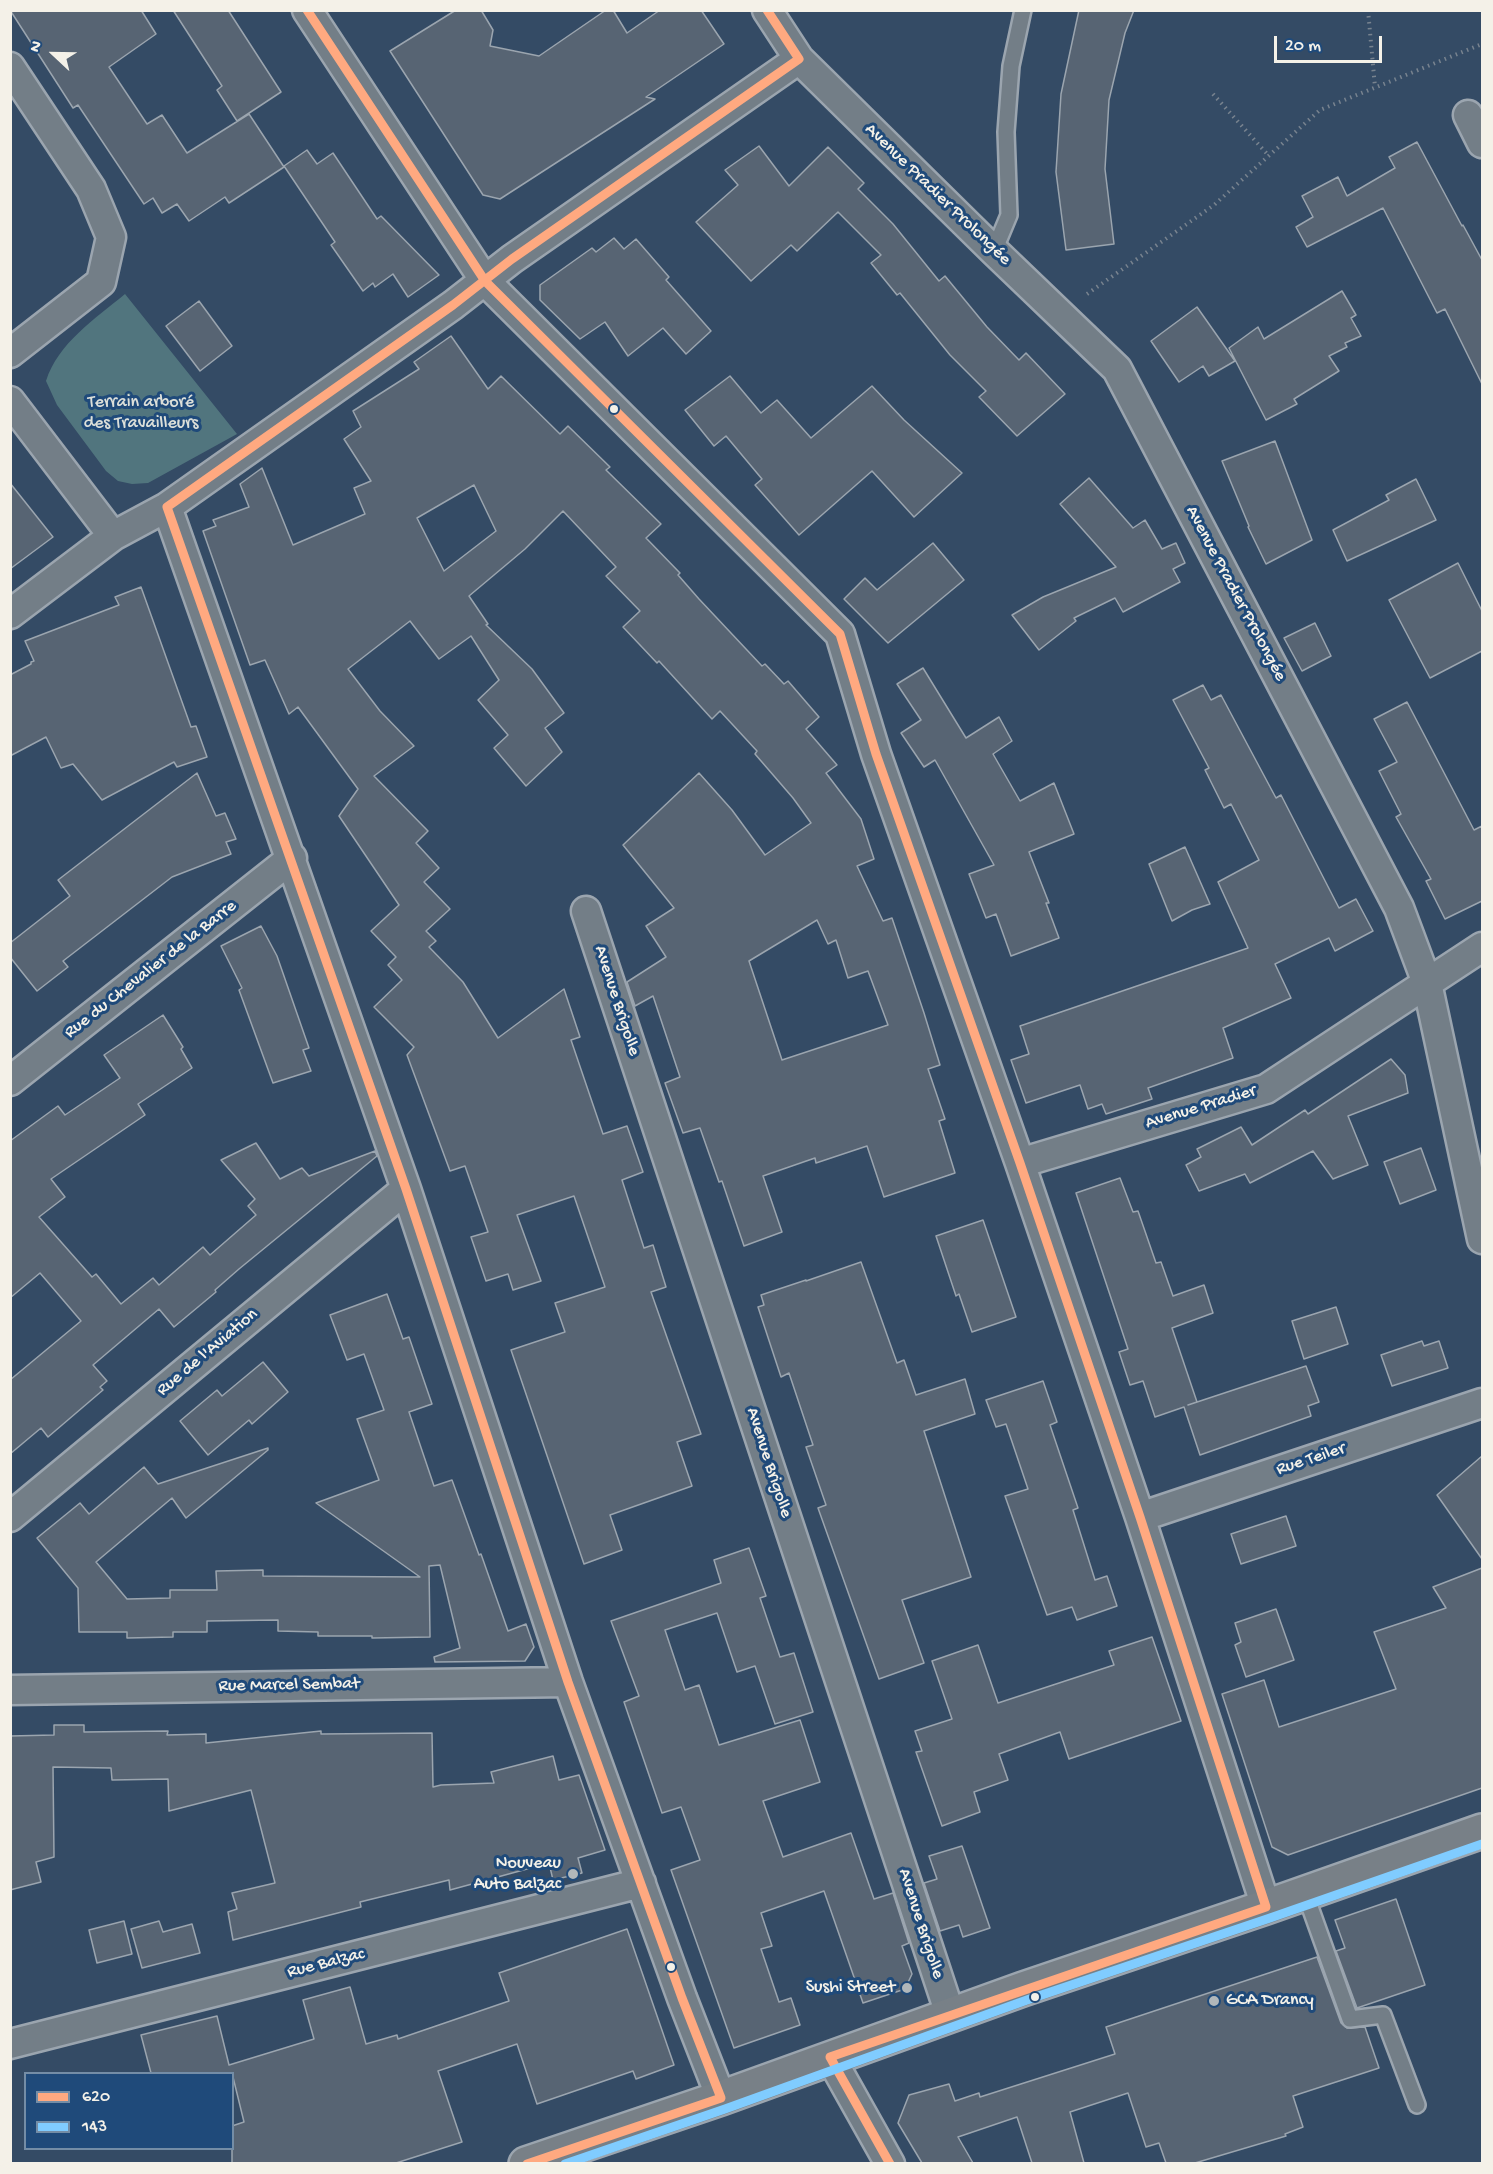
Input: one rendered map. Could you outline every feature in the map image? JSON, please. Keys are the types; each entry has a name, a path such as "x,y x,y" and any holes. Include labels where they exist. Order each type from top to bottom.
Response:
{"main road":[{"path":"526,2163 1482,1831"}],"street":[{"path":"306,10 485,281 840,634 876,754 1020,1163 1140,1516 1266,1907"},
{"name":"Avenue Pradier Prolongée","path":"767,10 799,59 993,251 1117,369 1399,908 1427,982 1479,1208 1482,1239"},
{"path":"10,614 113,536 167,507 513,259 799,59"},
{"path":"10,67 91,189 111,237 101,282 10,353"},
{"path":"1468,116 1482,143"},
{"path":"10,401 113,536"},
{"path":"167,507 292,858 406,1189 568,1682 640,1883 721,2097"},
{"name":"Rue du Chevalier de la Barre","path":"10,1081 292,858"},
{"name":"Avenue Brigolle","path":"586,911 950,2014"},
{"name":"Avenue Pradier","path":"1020,1163 1266,1089 1482,947"},
{"name":"Rue de l'Aviation","path":"10,1517 406,1189"},
{"name":"Rue Teiler","path":"1140,1516 1482,1403"},
{"name":"Rue Marcel Sembat","path":"10,1690 568,1682"},
{"name":"Rue Balzac","path":"10,2044 640,1883"},
{"path":"830,2057 890,2163"}],"lane":[{"path":"993,251 1009,215 1007,121 1011,66 1023,10"},
{"path":"1305,1893 1350,2019 1383,2015 1417,2104"}],"path":[{"path":"1368,10 1375,87"},
{"path":"1060,314 1214,205 1320,110 1482,44"},
{"path":"1213,94 1269,156"}],"green space":[{"name":"Terrain arboré des Travailleurs","path":"125,294 237,434 148,483 132,484 118,481 106,471 57,405 46,381 52,367 68,343"}],"building":[{"path":"10,10 141,10 156,34 109,67 147,124 162,115 187,153 249,114 284,167 229,203 225,197 189,221 177,204 162,213 153,198 144,204 78,105 73,108"},
{"path":"173,10 228,10 281,92 237,121 217,90 222,86"},
{"path":"456,10 481,10 493,30 490,46 539,56 606,10 613,10 627,33 660,10 701,10 724,44 646,97 655,99 500,199 483,195 390,51"},
{"path":"1079,10 1134,10 1125,33 1109,100 1105,169 1114,244 1066,250 1056,172 1061,94"},
{"path":"1417,142 1482,260 1482,384 1445,309 1437,313 1383,208 1307,247 1296,227 1313,217 1302,196 1338,177 1347,196 1395,168 1389,157"},
{"path":"759,146 789,186 828,147 864,183 858,189 893,224 939,281 945,276 987,327 1019,360 1026,353 1065,394 1017,436 979,397 986,391 950,355 900,293 897,295 871,263 881,255 838,212 797,251 791,245 751,281 696,222 738,185 725,170"},
{"path":"307,150 317,164 333,153 377,219 381,216 439,275 408,297 393,274 375,287 373,283 363,291 331,245 335,242 284,166"},
{"path":"614,238 624,249 636,239 669,277 666,280 711,331 686,354 663,328 628,356 605,322 580,339 540,300 540,285 592,248 596,252"},
{"path":"1342,291 1356,315 1351,318 1361,336 1345,343 1347,347 1329,356 1339,371 1294,399 1297,404 1266,420 1229,348 1258,327 1264,339"},
{"path":"199,301 232,346 200,371 166,326"},
{"path":"1197,307 1235,361 1209,376 1203,366 1179,382 1151,341"},
{"path":"451,336 488,389 501,376 560,434 568,426 610,467 606,470 661,524 646,538 762,666 765,664 784,684 788,681 819,717 806,729 837,765 826,773 861,819 874,859 857,866 883,921 892,918 940,1065 928,1069 945,1119 939,1121 955,1173 884,1197 867,1146 816,1163 815,1158 763,1176 782,1232 744,1246 722,1181 719,1182 700,1128 683,1133 665,1083 680,1077 653,996 635,1006 627,982 666,957 646,926 674,908 623,845 699,773 732,810 765,855 811,823 755,754 757,751 720,711 712,719 659,661 657,663 623,627 640,611 606,576 616,567 563,511 525,549 469,596 488,624 486,625 532,669 564,713 545,728 562,752 526,786 494,748 508,735 478,700 499,680 471,636 439,659 410,621 348,669 380,711 414,746 374,776 428,831 416,843 439,868 424,882 450,909 426,931 436,941 429,947 463,982 498,1038 564,989 580,1037 571,1040 603,1134 627,1126 643,1172 622,1180 644,1248 653,1245 666,1287 651,1292 701,1434 677,1442 692,1486 610,1515 622,1550 584,1564 511,1350 565,1332 555,1303 605,1287 574,1196 517,1215 541,1281 513,1290 508,1274 486,1281 471,1237 488,1232 465,1166 450,1171 407,1055 414,1047 374,1007 402,980 388,965 396,957 371,931 399,905 339,816 358,789 298,707 289,714 265,660 250,665 203,531 216,526 213,520 249,507 240,484 262,468 293,545 365,514 354,488 371,481 344,439 361,427 353,411 419,369 414,362","holes":["474,485 496,531 444,571 417,518","817,920 828,944 836,940 848,978 868,971 888,1025 782,1060 749,961"]},
{"path":"730,376 761,413 777,400 811,438 872,386 904,420 962,473 914,517 872,471 799,535 755,485 762,479 726,436 714,446 685,410"},
{"path":"1275,441 1312,540 1266,564 1248,527 1222,461"},
{"path":"1089,478 1133,528 1145,520 1162,549 1176,543 1185,563 1173,569 1180,582 1123,612 1115,598 1074,618 1076,621 1039,650 1012,615 1043,597 1116,567 1060,504"},
{"path":"1416,479 1436,520 1347,561 1333,530 1389,500 1386,495"},
{"path":"10,483 53,537 10,569"},
{"path":"933,543 964,580 888,643 844,599 865,578 877,590"},
{"path":"1458,563 1482,611 1482,651 1430,678 1389,600"},
{"path":"141,587 191,727 196,726 207,757 177,767 174,762 102,800 73,764 61,768 46,737 10,756 10,675 34,661 25,641 119,605 115,597"},
{"path":"1315,623 1331,656 1302,671 1284,638"},
{"path":"923,668 966,738 999,717 1012,741 993,754 1020,801 1054,783 1074,834 1029,852 1049,903 1046,903 1059,938 1011,956 996,914 986,918 969,874 994,865 935,760 924,767 901,733 921,720 897,684"},
{"path":"1203,685 1211,700 1221,695 1276,798 1281,795 1339,908 1356,899 1373,931 1335,951 1329,938 1275,964 1291,998 1223,1028 1233,1058 1148,1088 1152,1099 1106,1114 1102,1104 1088,1109 1080,1085 1026,1103 1011,1060 1029,1054 1020,1026 1248,948 1218,882 1259,860 1231,804 1224,808 1205,770 1209,768 1173,700"},
{"path":"1407,702 1474,830 1482,826 1482,901 1445,919 1426,881 1431,879 1396,817 1401,814 1379,771 1397,762 1374,719"},
{"path":"197,773 216,816 225,813 236,839 226,842 231,854 172,877 63,961 68,967 37,991 10,957 10,943 70,896 58,880"},
{"path":"1185,847 1210,904 1192,910 1172,921 1149,864"},
{"path":"261,926 277,956 309,1048 303,1050 311,1071 273,1083 239,990 242,988 221,946"},
{"path":"163,1015 183,1047 181,1049 192,1068 138,1104 145,1115 51,1179 65,1197 39,1217 92,1277 96,1274 121,1304 153,1278 159,1285 203,1247 210,1255 256,1215 248,1206 255,1199 221,1160 256,1143 280,1179 302,1168 309,1176 375,1151 377,1156 239,1269 215,1290 216,1292 174,1327 159,1309 93,1365 107,1381 100,1387 103,1390 48,1437 41,1428 10,1454 10,1380 81,1321 40,1273 10,1298 10,1141 58,1106 65,1115 120,1078 104,1055"},
{"path":"1391,1059 1405,1075 1408,1093 1348,1116 1368,1165 1333,1179 1313,1151 1250,1183 1245,1174 1199,1191 1186,1165 1201,1157 1197,1149 1241,1127 1252,1145 1305,1110 1308,1114"},
{"path":"1421,1148 1436,1190 1400,1204 1384,1162"},
{"path":"1120,1178 1133,1212 1138,1211 1156,1263 1161,1262 1173,1296 1204,1285 1213,1313 1172,1328 1197,1402 1188,1405 1306,1366 1319,1402 1308,1406 1311,1416 1200,1455 1184,1407 1155,1417 1143,1381 1130,1385 1119,1352 1128,1349 1076,1193"},
{"path":"983,1220 1016,1317 972,1332 959,1294 956,1296 936,1236"},
{"path":"861,1262 897,1363 904,1360 916,1395 965,1379 975,1414 924,1431 971,1577 902,1600 924,1663 879,1679 818,1508 826,1505 806,1447 813,1445 789,1373 781,1377 758,1307 764,1305 761,1295"},
{"path":"387,1294 403,1339 409,1337 432,1404 409,1412 434,1486 452,1480 508,1631 526,1624 534,1647 525,1661 435,1662 434,1657 460,1648 440,1565 429,1566 430,1637 318,1636 318,1632 278,1631 278,1620 207,1621 207,1632 173,1632 173,1637 127,1638 127,1632 79,1632 78,1588 37,1538 80,1503 89,1514 144,1467 158,1484 268,1448 186,1518 172,1498 96,1562 127,1599 170,1598 170,1590 217,1590 216,1571 263,1570 263,1576 420,1577 316,1503 379,1480 357,1419 384,1410 364,1354 347,1360 330,1315"},
{"path":"1336,1307 1348,1344 1304,1359 1292,1321"},
{"path":"1422,1341 1424,1346 1439,1341 1448,1368 1392,1386 1381,1355"},
{"path":"263,1362 288,1392 252,1424 249,1420 208,1455 180,1421 217,1390 222,1396"},
{"path":"1043,1381 1057,1422 1050,1425 1078,1508 1073,1510 1095,1580 1107,1576 1117,1606 1077,1620 1072,1607 1047,1615 1005,1496 1028,1489 1006,1424 996,1427 986,1400"},
{"path":"1482,1456 1482,1559 1437,1495"},
{"path":"1286,1516 1296,1546 1241,1564 1231,1534"},
{"path":"749,1548 766,1596 760,1598 780,1657 794,1653 813,1712 775,1724 755,1666 737,1672 717,1613 665,1630 685,1690 699,1685 719,1745 800,1720 820,1782 763,1801 783,1857 851,1833 874,1899 893,1893 909,1943 902,1946 912,1974 905,1989 863,2003 824,1891 761,1913 772,1946 761,1949 779,2002 791,1998 800,2025 734,2048 671,1870 700,1860 681,1807 662,1813 624,1702 639,1696 611,1621 721,1583 714,1560"},
{"path":"1482,1568 1482,1788 1288,1855 1272,1847 1222,1694 1264,1680 1279,1727 1396,1689 1374,1632 1446,1608 1433,1587"},
{"path":"1276,1609 1294,1660 1246,1677 1235,1645 1241,1642 1235,1623"},
{"path":"1152,1637 1181,1721 1069,1759 1060,1732 999,1754 1008,1780 974,1792 980,1812 942,1826 916,1752 922,1751 915,1731 952,1719 932,1661 978,1645 998,1703 1114,1665 1109,1651"},
{"path":"54,1725 84,1725 84,1732 168,1731 167,1735 206,1734 206,1743 321,1731 321,1734 432,1733 433,1787 494,1783 491,1772 553,1756 559,1780 579,1775 605,1850 578,1858 582,1873 553,1880 549,1863 450,1890 449,1880 360,1902 361,1907 233,1940 228,1912 237,1909 232,1893 275,1883 251,1790 169,1811 168,1779 112,1780 111,1768 53,1767 54,1857 36,1862 41,1882 10,1890 10,1736 54,1735"},
{"path":"962,1846 990,1928 963,1937 959,1925 940,1931 924,1883 937,1879 929,1856"},
{"path":"1396,1899 1425,1985 1357,2008 1336,1951 1345,1948 1335,1920"},
{"path":"124,1921 132,1954 97,1963 89,1930"},
{"path":"159,1921 163,1932 192,1924 200,1953 142,1968 131,1929"},
{"path":"627,1929 674,2065 636,2079 633,2071 537,2104 517,2044 438,2071 462,2142 396,2163 232,2163 234,2125 244,2122 234,2072 151,2072 141,2035 217,2016 229,2065 314,2039 303,2000 350,1987 366,2044 397,2035 398,2039 509,2001 499,1973"},
{"path":"1317,1957 1341,2023 1347,2028 1365,2027 1379,2068 1293,2096 1303,2127 1285,2134 1286,2136 1195,2163 1166,2163 1159,2143 1146,2147 1128,2093 1070,2112 1084,2163 1032,2163 1017,2117 958,2137 973,2163 922,2163 898,2123 909,2095 949,2084 955,2101 979,2093 980,2097 1115,2054 1106,2027"}],"transit line":[{"name":"620","path":"307,10 485,281 840,634 876,754 1020,1163 1140,1517 1266,1907 830,2057 890,2164"},
{"name":"620","path":"527,2164 721,2098 682,1998 568,1682 406,1189 167,507 453,305 512,259 799,59 767,10"},
{"name":"143","path":"565,2164 1027,2000 1482,1844"}],"place":[{"name":"Nouveau Auto Balzac","path":"573,1874"},
{"name":"Sushi Street","path":"907,1988"},
{"name":"GCA Drancy","path":"1214,2001"}]}
